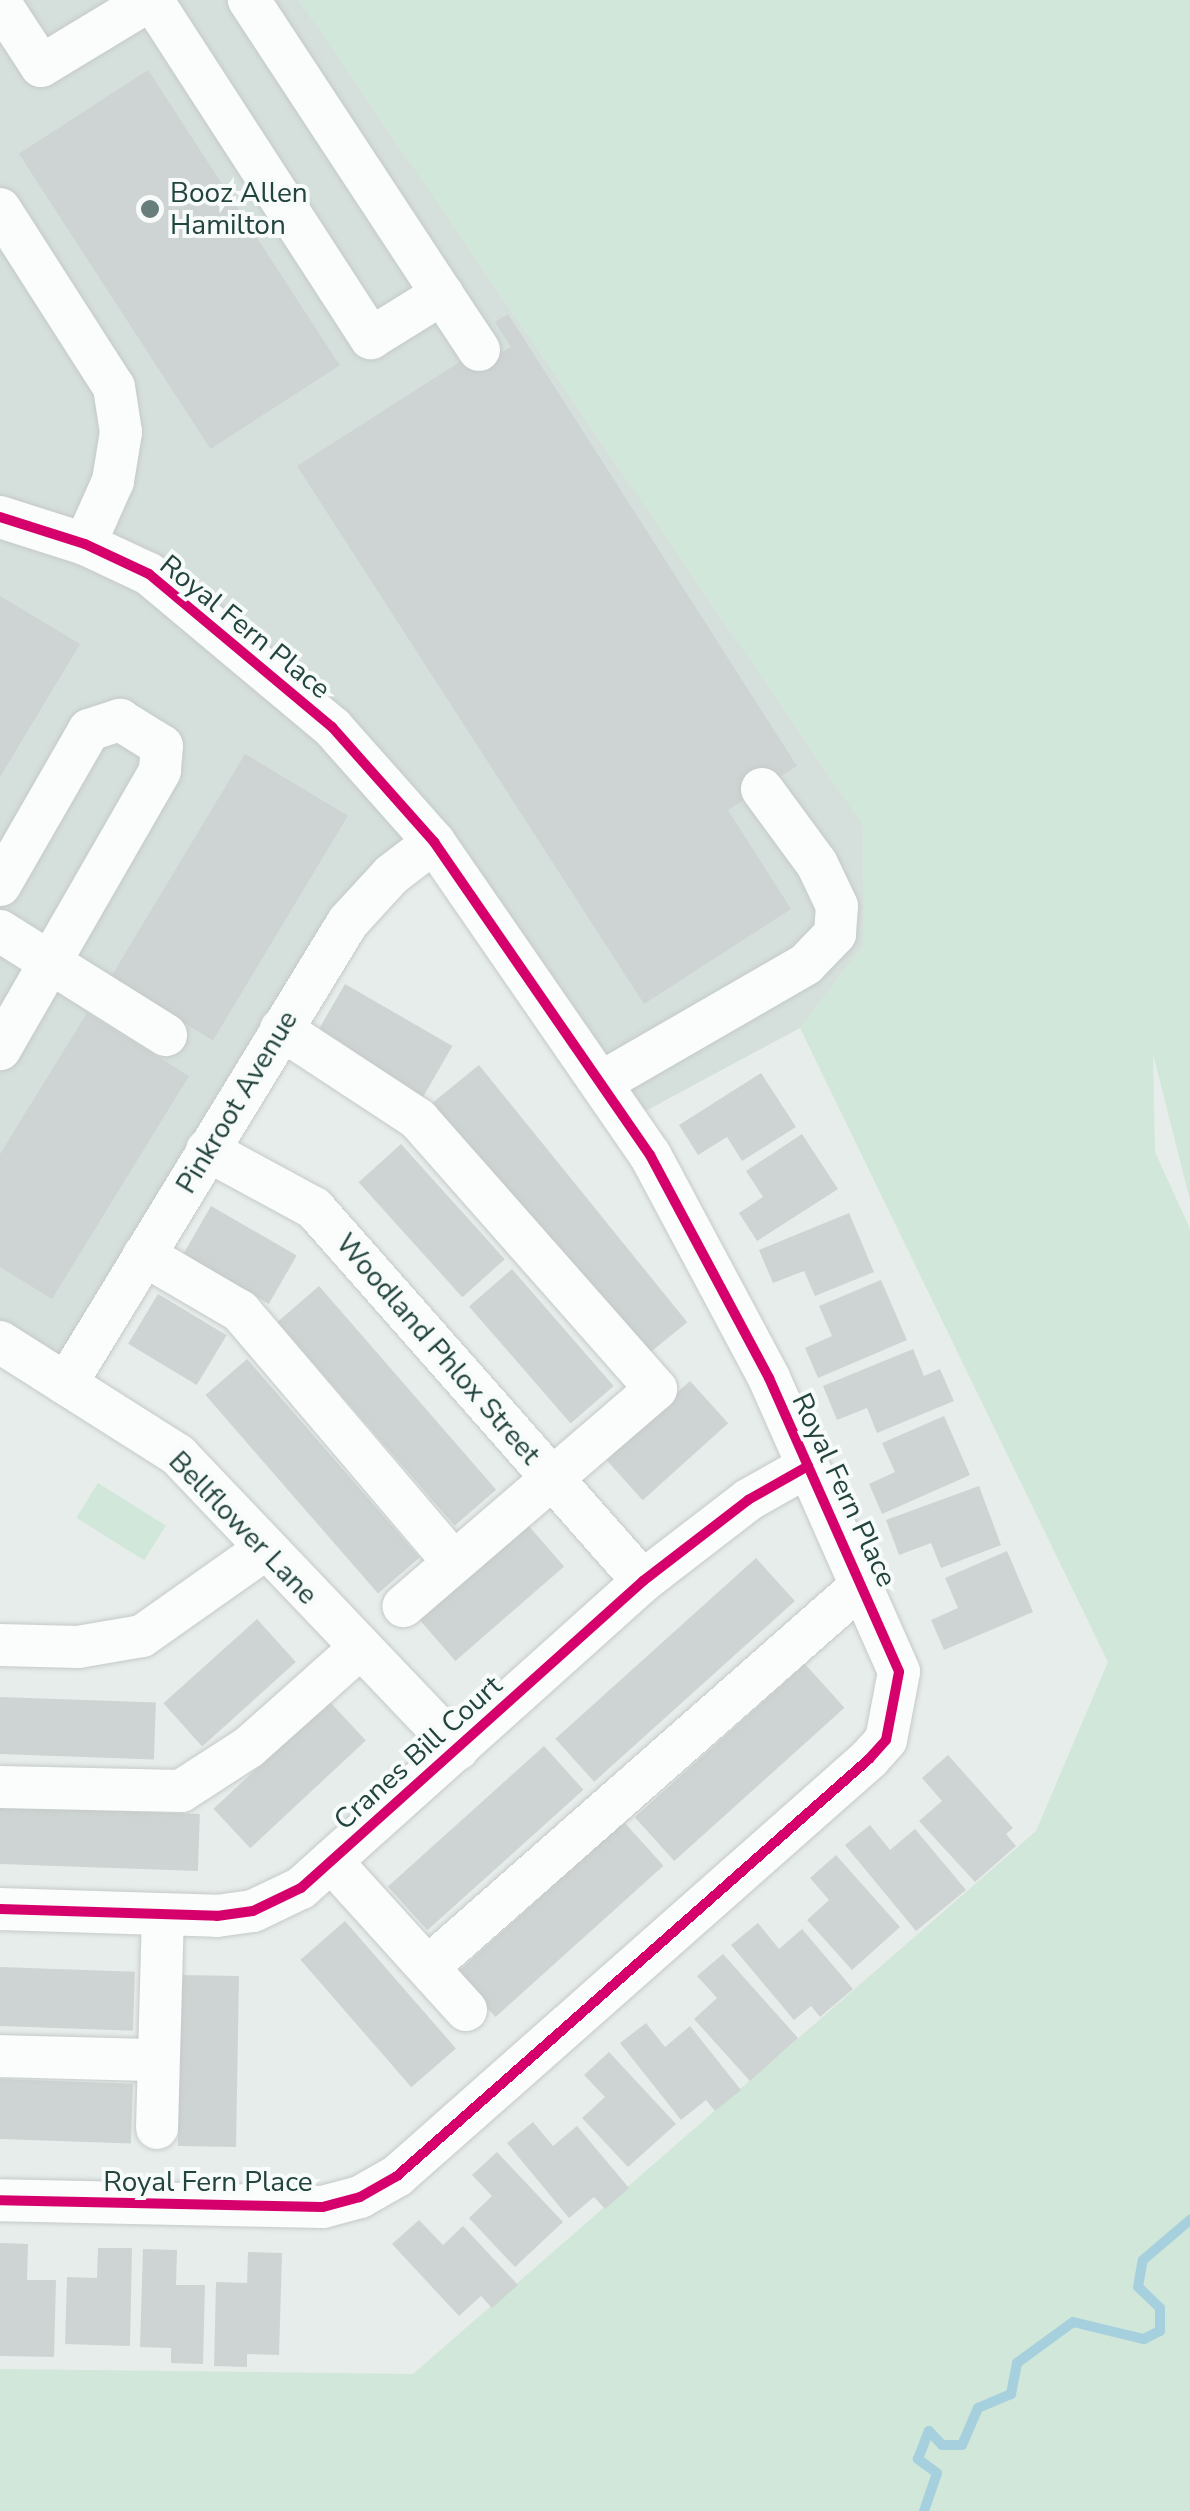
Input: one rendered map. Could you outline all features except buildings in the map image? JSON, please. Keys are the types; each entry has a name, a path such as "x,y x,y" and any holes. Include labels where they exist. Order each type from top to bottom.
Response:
{"street":[{"path":"0,3 41,66 151,0 372,338 442,294"},
{"path":"249,0 479,350"},
{"path":"0,209 114,387 122,432 113,481 85,544"},
{"name":"Royal Fern Place","path":"0,517 85,544 149,574 240,645 332,727 434,842 602,1082 694,1234 808,1466 899,1672 886,1740 397,2176 360,2197 322,2207 0,2200"},
{"path":"0,885 89,730 120,720 162,746 160,771 0,1049"},
{"path":"602,1082 806,964 835,934 837,906 817,864 762,788"},
{"name":"Pinkroot Avenue","path":"66,1384 348,922 390,874 434,842"},
{"path":"0,931 166,1035"},
{"path":"281,1029 418,1119 656,1389 452,1560 404,1606"},
{"name":"Woodland Phlox Street","path":"207,1150 314,1208 642,1581"},
{"path":"144,1255 240,1311 452,1560"},
{"name":"Bellflower Lane","path":"0,1342 178,1455 264,1550 458,1749"},
{"name":"Cranes Bill Court","path":"0,1910 163,1914 253,1911 300,1888 642,1581 748,1500 808,1466"},
{"path":"0,1644 78,1647 142,1636 264,1550"},
{"path":"428,1968 863,1584"},
{"path":"0,1787 181,1791 249,1746 360,1648"},
{"path":"331,1861 466,2010"},
{"path":"157,2128 163,1914"},
{"path":"0,2056 157,2060"}],"shaded area":[{"path":"0,0 299,0 863,825 863,946 800,1028 627,1121 434,843 391,875 66,1384 0,1342"}],"green space":[{"path":"299,0 1190,0 1190,1200 1153,1054 1155,1152 1190,1229 1190,2511 0,2511 0,2369 413,2374 1036,1831 1108,1662 800,1028 863,946 863,825"},
{"path":"98,1483 166,1525 144,1560 76,1518"}],"waterway":[{"path":"924,2511 937,2473 918,2459 929,2431 942,2445 962,2445 978,2408 1011,2394 1017,2363 1073,2322 1144,2339 1160,2331 1160,2308 1138,2287 1143,2260 1190,2220"}],"cycle path":[{"path":"0,517 85,544 149,574 332,727 434,842 650,1155 769,1378 899,1672 886,1740 869,1759 397,2176 360,2197 322,2207 0,2200"},
{"path":"0,1909 217,1916 253,1911 301,1888 643,1581 748,1500 808,1466"}],"place":[{"name":"Booz Allen Hamilton","path":"150,209"}]}
